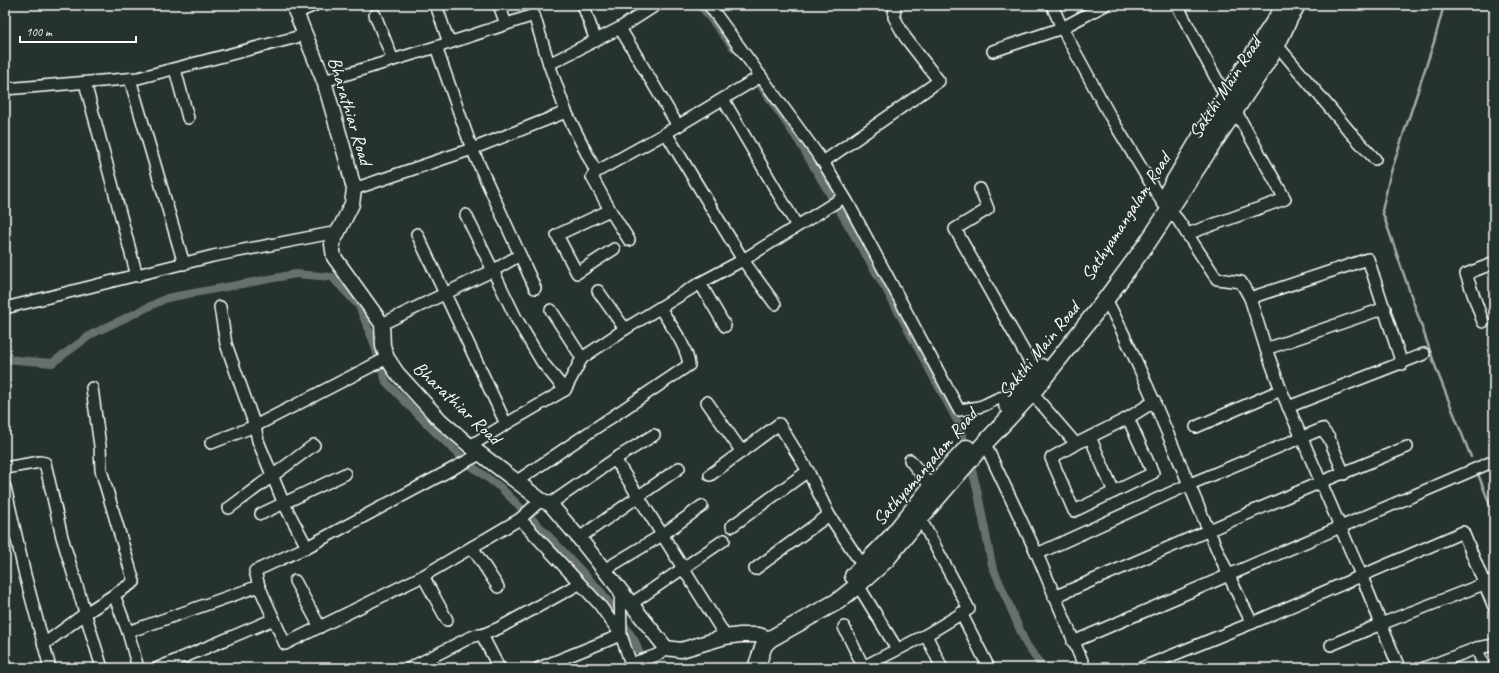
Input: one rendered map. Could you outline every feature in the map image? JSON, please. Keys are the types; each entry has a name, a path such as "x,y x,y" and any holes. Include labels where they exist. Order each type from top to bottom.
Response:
{"highway":[{"path":"1230,104 1285,5"},
{"name":"Sakthi Main Road","path":"756,668 764,645 764,637 838,601 886,560 920,518 954,470 1032,393 1106,299 1148,242 1165,206 1230,104 1277,45 1297,5"},
{"name":"Sathyamangalam Road","path":"982,441 1024,384 1036,373 1080,320 1165,206"},
{"name":"Sathyamangalam Road","path":"764,637 817,603 864,566 891,537 931,487 954,470"},
{"path":"746,668 752,647 764,637"}],"main road":[{"name":"Bharathiar Road","path":"294,9 324,81 354,189 352,204 332,244 334,257 382,324 383,346 386,358 397,374 440,420 477,452 543,502 579,538 630,604 661,651"},
{"path":"661,651 681,650 725,637 764,637"}],"street":[{"path":"294,9 315,5"},
{"path":"436,5 448,43"},
{"path":"499,5 506,24"},
{"path":"583,5 596,41"},
{"path":"549,64 620,28 656,5"},
{"path":"709,5 823,162 844,197 959,410 982,406 998,397 1014,397"},
{"path":"823,162 939,81 904,37 894,17 895,5"},
{"path":"1052,5 1062,28 1110,116 1165,206 1178,220 1217,279 1241,282 1250,298 1266,350 1281,390 1362,577 1399,668"},
{"path":"993,52 1062,28 1106,5"},
{"path":"1176,5 1285,200 1187,234"},
{"path":"375,14 393,60"},
{"path":"324,81 534,15 566,112 596,172"},
{"path":"620,28 678,126"},
{"path":"5,89 138,78 305,35"},
{"path":"1277,45 1350,132 1375,159"},
{"path":"436,47 472,149 535,288"},
{"path":"175,69 188,118"},
{"path":"629,240 592,177 596,172 666,133 761,76"},
{"path":"130,79 184,264"},
{"path":"85,83 137,276"},
{"path":"723,99 798,226"},
{"path":"354,189 472,149 566,112"},
{"path":"666,133 743,260 775,304"},
{"path":"980,189 988,209 955,229 1036,373"},
{"path":"654,435 543,502 520,519 423,576 285,644 259,586 255,571 307,547 461,465 506,424 565,390 582,358 625,329 743,260 844,197"},
{"path":"610,210 558,235 577,273 614,249"},
{"path":"466,214 516,318 542,362 565,390"},
{"path":"5,308 213,256 337,232"},
{"path":"416,234 506,424"},
{"path":"382,324 494,270 520,255"},
{"path":"1250,298 1368,259 1402,364"},
{"path":"1483,322 1466,274 1494,263"},
{"path":"700,284 725,326"},
{"path":"598,291 625,329"},
{"path":"1106,299 1155,401 1208,531 1228,576 1252,623"},
{"path":"220,307 226,344 255,426 258,441 284,504 307,547"},
{"path":"517,481 690,365 685,350 660,308"},
{"path":"1266,350 1385,308"},
{"path":"551,310 582,358"},
{"path":"1288,407 1402,364 1424,354"},
{"path":"211,444 255,426 386,358"},
{"path":"44,644 86,613 134,582 101,470 100,446 92,388"},
{"path":"1196,427 1281,390"},
{"path":"1032,393 1076,444"},
{"path":"1128,418 1153,473 1074,511 1051,458 1128,418 1155,401"},
{"path":"707,402 742,452"},
{"path":"710,475 779,424 808,471 829,515 864,566"},
{"path":"1037,554 1190,484 1322,429 1329,438 1344,474"},
{"path":"1090,437 1114,492"},
{"path":"982,441 1037,554 1085,668"},
{"path":"229,508 314,445"},
{"path":"1054,597 1321,482 1344,474 1407,447"},
{"path":"615,459 725,637"},
{"path":"910,460 931,487"},
{"path":"1073,642 1494,461"},
{"path":"5,468 40,462 45,463 62,537 102,668"},
{"path":"579,538 679,468"},
{"path":"732,526 808,471"},
{"path":"261,514 345,474"},
{"path":"5,487 25,575 50,668"},
{"path":"604,570 662,535 702,506"},
{"path":"755,569 829,515"},
{"path":"844,627 863,668 926,635 969,609 920,518"},
{"path":"520,519 599,604 621,635 631,665 661,651"},
{"path":"1141,668 1362,577 1463,532 1489,582 1494,607"},
{"path":"630,604 724,540"},
{"path":"472,547 498,587"},
{"path":"423,576 447,620"},
{"path":"295,582 320,627"},
{"path":"1331,645 1489,582"},
{"path":"410,668 470,638 499,628 579,584"},
{"path":"858,585 897,649"},
{"path":"128,632 259,586"},
{"path":"620,591 621,635"},
{"path":"114,595 128,632 138,668"},
{"path":"961,613 989,668"},
{"path":"158,668 171,666 274,620"},
{"path":"482,635 499,668"},
{"path":"539,668 621,635"},
{"path":"926,635 942,668"},
{"path":"1424,668 1477,648 1494,645"},
{"path":"1477,648 1484,668"}],"waterway":[{"path":"700,5 733,47"},
{"path":"1444,5 1434,42 1390,175 1382,211 1437,371 1471,457"},
{"path":"757,80 798,140 887,291 960,426 977,489 992,565 1026,644 1043,668"},
{"path":"5,359 52,363 92,334 167,298 296,274 332,277 359,306 374,343 386,382 470,465 500,487 602,593 635,641 645,668"},
{"path":"1478,474 1494,515"}]}
